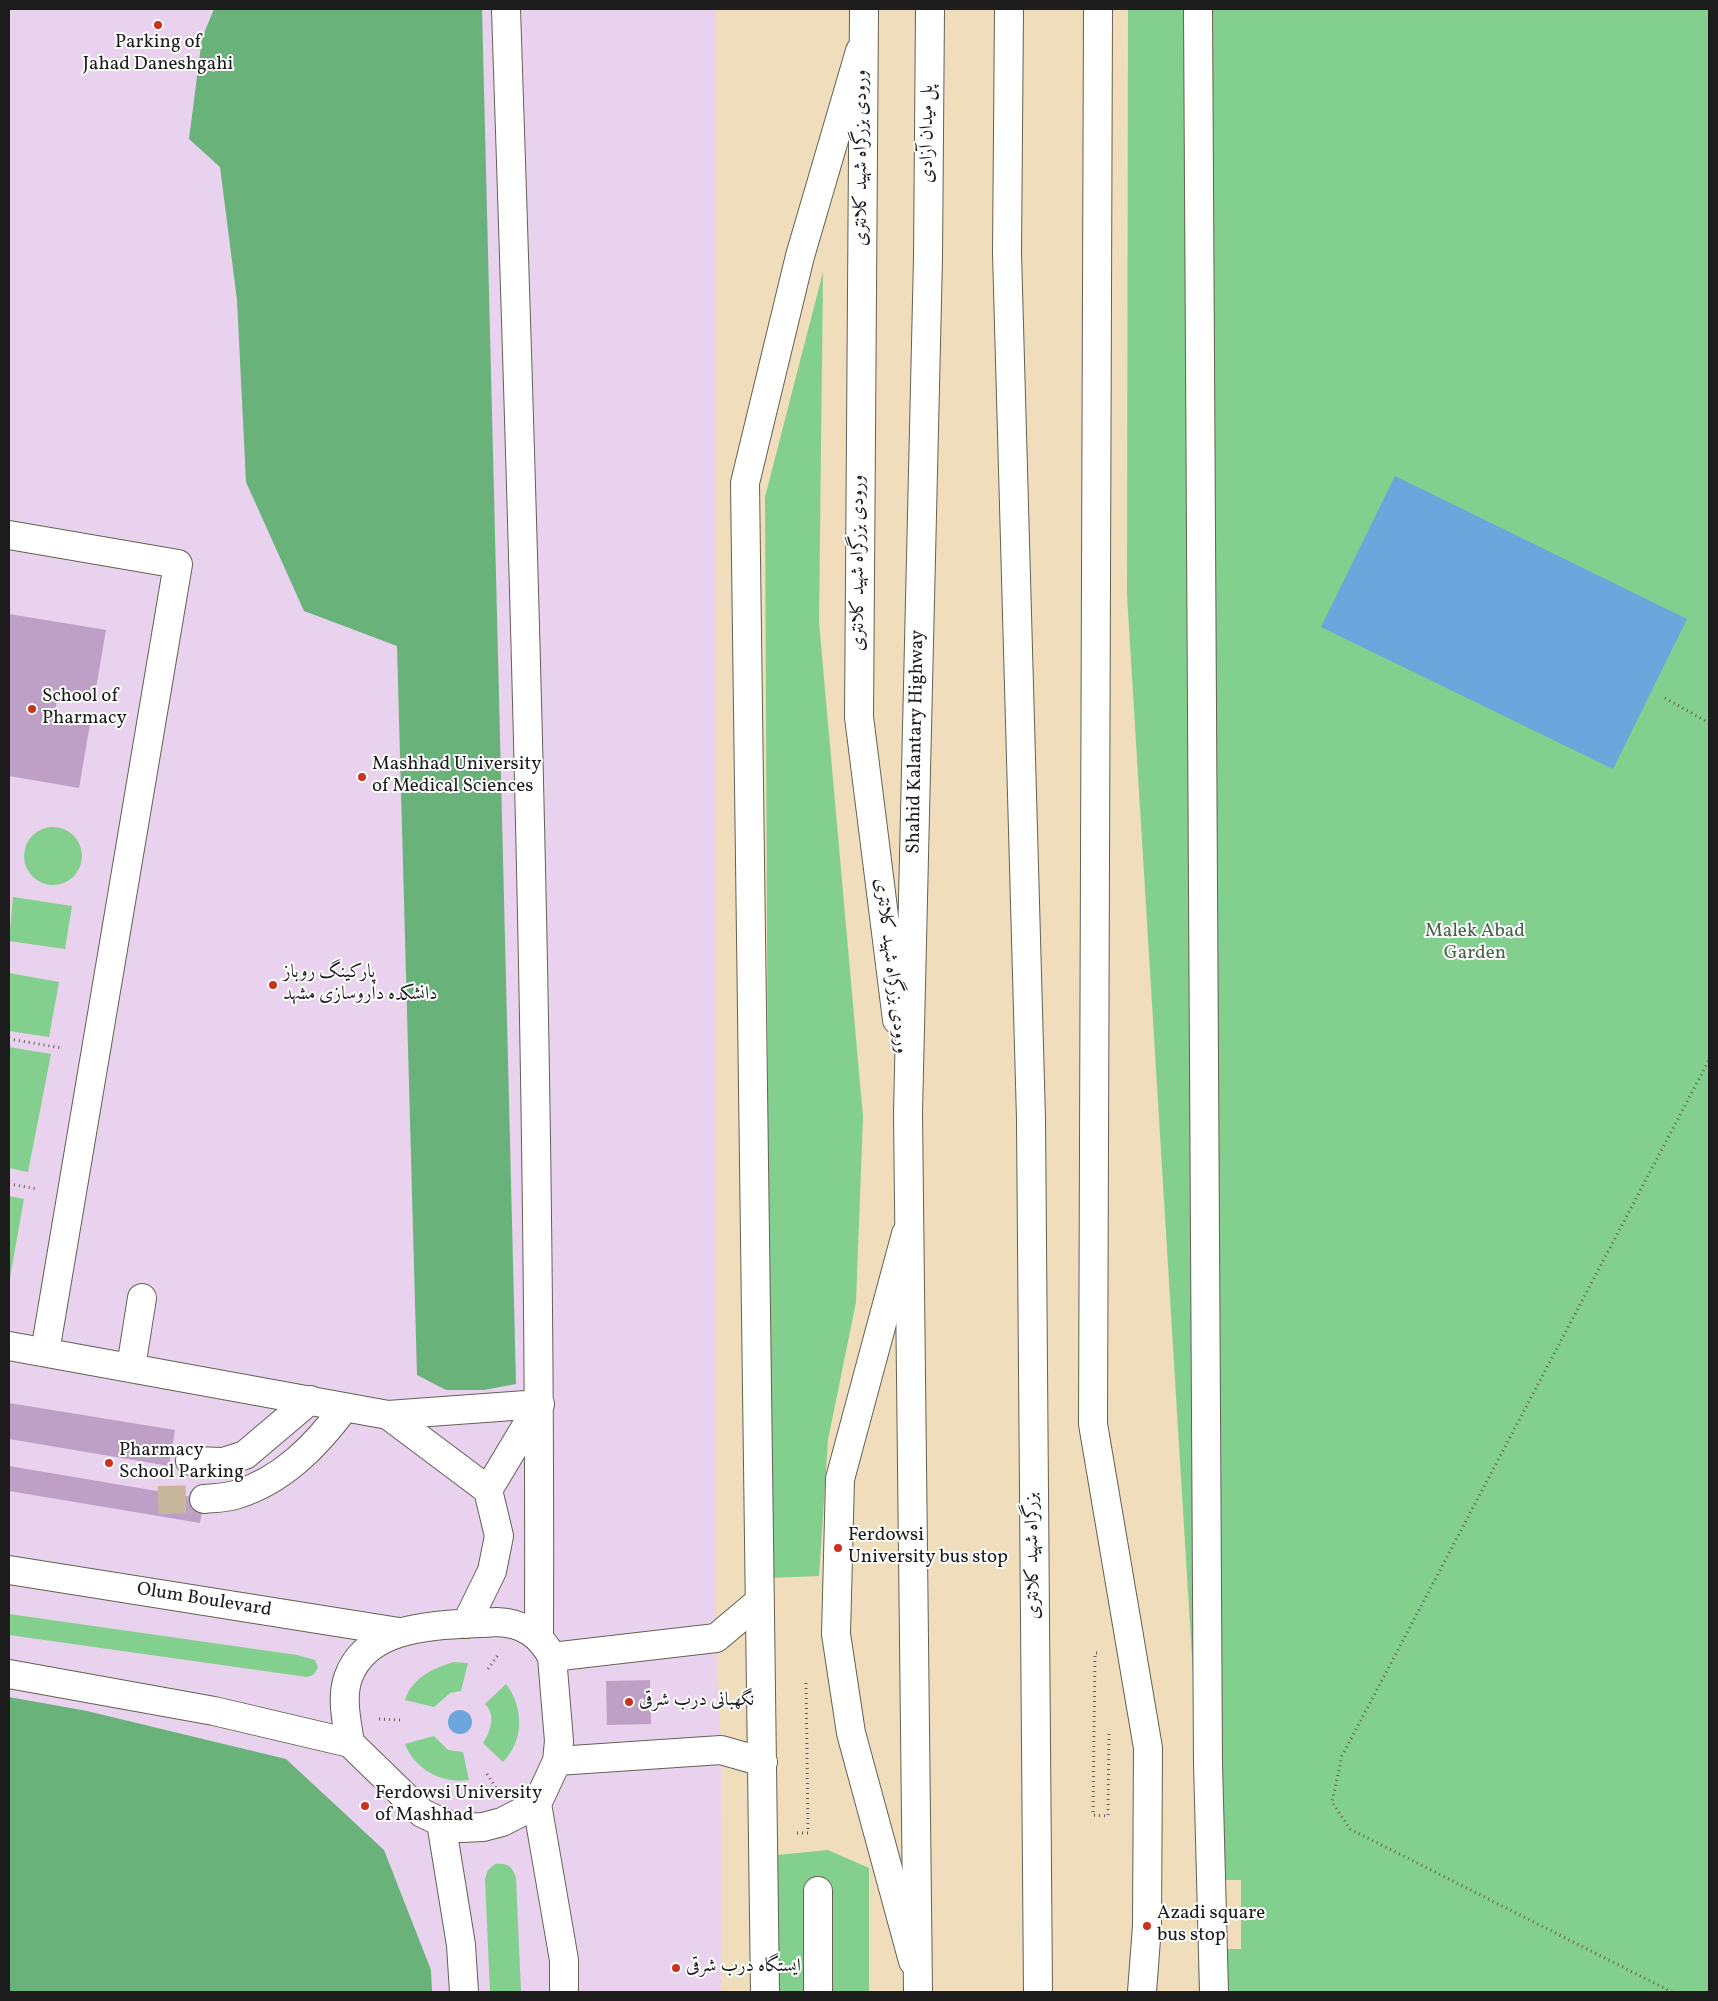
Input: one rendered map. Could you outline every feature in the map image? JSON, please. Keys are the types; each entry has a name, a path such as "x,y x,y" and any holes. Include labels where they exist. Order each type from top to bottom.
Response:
{"main road":[{"path":"506,9 524,574 545,1647 559,1741 556,1762 537,1804 564,1960 564,1992"},
{"name":"ورودی بزرگراه شهید کلانتری","path":"864,9 859,716 908,1113"},
{"name":"پل میدان آزادی","path":"928,258 930,9"},
{"path":"1009,9 1007,253 1030,1119 1038,1992"},
{"path":"1098,9 1093,1424 1148,1748 1147,1926 1142,1992"},
{"path":"1198,9 1208,1763 1214,1992"},
{"path":"765,1992 745,484 800,256 864,37"},
{"name":"Shahid Kalantary Highway","path":"908,1226 908,1113 928,258"},
{"path":"9,535 178,564 45,1352"},
{"path":"908,1226 918,1985"},
{"path":"908,1226 840,1479 836,1634 851,1732 918,1985"},
{"path":"131,1367 142,1298"},
{"path":"9,1346 388,1415 540,1404"},
{"path":"190,1461 223,1462 244,1455 310,1400"},
{"path":"488,1490 540,1404"},
{"path":"204,1499 233,1496 267,1482 298,1460 325,1434 345,1407"},
{"path":"388,1415 488,1490 499,1536 492,1571 466,1624"},
{"name":"Olum Boulevard","path":"9,1570 399,1632"},
{"path":"350,1743 345,1698 348,1678 368,1649 382,1639 399,1632 466,1624 509,1622 520,1625 545,1647 716,1638 760,1601"},
{"path":"9,1674 214,1711 350,1743 422,1813 441,1822 461,1828 483,1827 502,1822 537,1804"},
{"path":"556,1762 721,1750 763,1762"},
{"path":"441,1822 461,1945 464,1992"},
{"path":"818,1891 818,1992"}],"path":[{"path":"1665,698 1709,723"},
{"path":"9,1039 96,1054"},
{"path":"1672,1992 1350,1829 1332,1802 1342,1756 1709,1060"},
{"path":"1095,1653 1093,1815 1108,1816 1109,1730"}],"shaded area":[{"name":"Mashhad University of Medical Sciences","path":"9,9 716,9 716,1638 721,1750 722,1992 9,1992"}],"green space":[{"path":"214,9 482,9 516,1384 484,1390 446,1390 417,1375 397,646 304,611 246,482 237,300 220,167 189,139 202,38"},
{"name":"Malek Abad Garden","path":"1128,9 1709,9 1709,1992 1199,1992 1198,1949 1241,1949 1241,1880 1202,1880 1200,1788 1127,595"},
{"path":"823,272 819,622 863,1117 856,1302 828,1440 819,1576 770,1578 765,497"},
{"path":"47,827 59,827 74,835 82,850 82,862 74,877 59,885 47,885 32,877 24,862 24,850 32,835"},
{"path":"13,897 72,906 65,949 9,941"},
{"path":"9,973 59,982 49,1037 9,1031"},
{"path":"9,1047 51,1054 28,1172 9,1168"},
{"path":"9,1196 24,1199 9,1283"},
{"path":"9,1614 297,1655 315,1660 318,1668 313,1675 307,1677 9,1635"},
{"path":"454,1662 468,1663 461,1691 450,1693 434,1707 405,1700 408,1692 424,1675 438,1667"},
{"path":"506,1684 516,1703 519,1724 515,1744 503,1762 483,1743 491,1723 490,1713 485,1704"},
{"path":"9,1697 87,1711 286,1759 384,1850 431,1970 432,1992 9,1992"},
{"path":"434,1736 448,1750 463,1752 469,1780 449,1780 431,1773 416,1761 405,1744"},
{"path":"828,1850 869,1868 869,1992 778,1992 777,1855"},
{"path":"495,1864 509,1866 516,1878 521,1992 490,1992 485,1879 488,1870"}],"water":[{"path":"1395,476 1687,619 1613,769 1321,627"},
{"path":"460,1710 468,1714 472,1722 468,1730 460,1734 452,1730 448,1722 452,1714"}],"building":[{"name":"School of Pharmacy","path":"9,614 106,630 94,700 58,694 54,718 90,724 79,788 9,776"},
{"path":"9,1403 175,1430 169,1466 9,1439"},
{"path":"9,1466 204,1499 200,1523 9,1491"},
{"name":"نگهبانی درب شرقی","path":"650,1680 651,1724 607,1725 606,1681"}],"tunnel":[{"path":"158,1500 204,1499"}],"place":[{"name":"Parking of Jahad Daneshgahi","path":"158,25"},
{"name":"School of Pharmacy","path":"32,709"},
{"name":"Mashhad University of Medical Sciences","path":"362,777"},
{"name":"پارکینگ روباز دانشکده داروسازی مشهد","path":"273,985"},
{"name":"Pharmacy School Parking","path":"109,1463"},
{"name":"Ferdowsi University bus stop","path":"838,1548"},
{"name":"نگهبانی درب شرقی","path":"629,1702"},
{"name":"Ferdowsi University of Mashhad","path":"365,1806"},
{"name":"Azadi square bus stop","path":"1147,1926"},
{"name":"ایستگاه درب شرقی","path":"676,1968"}]}
